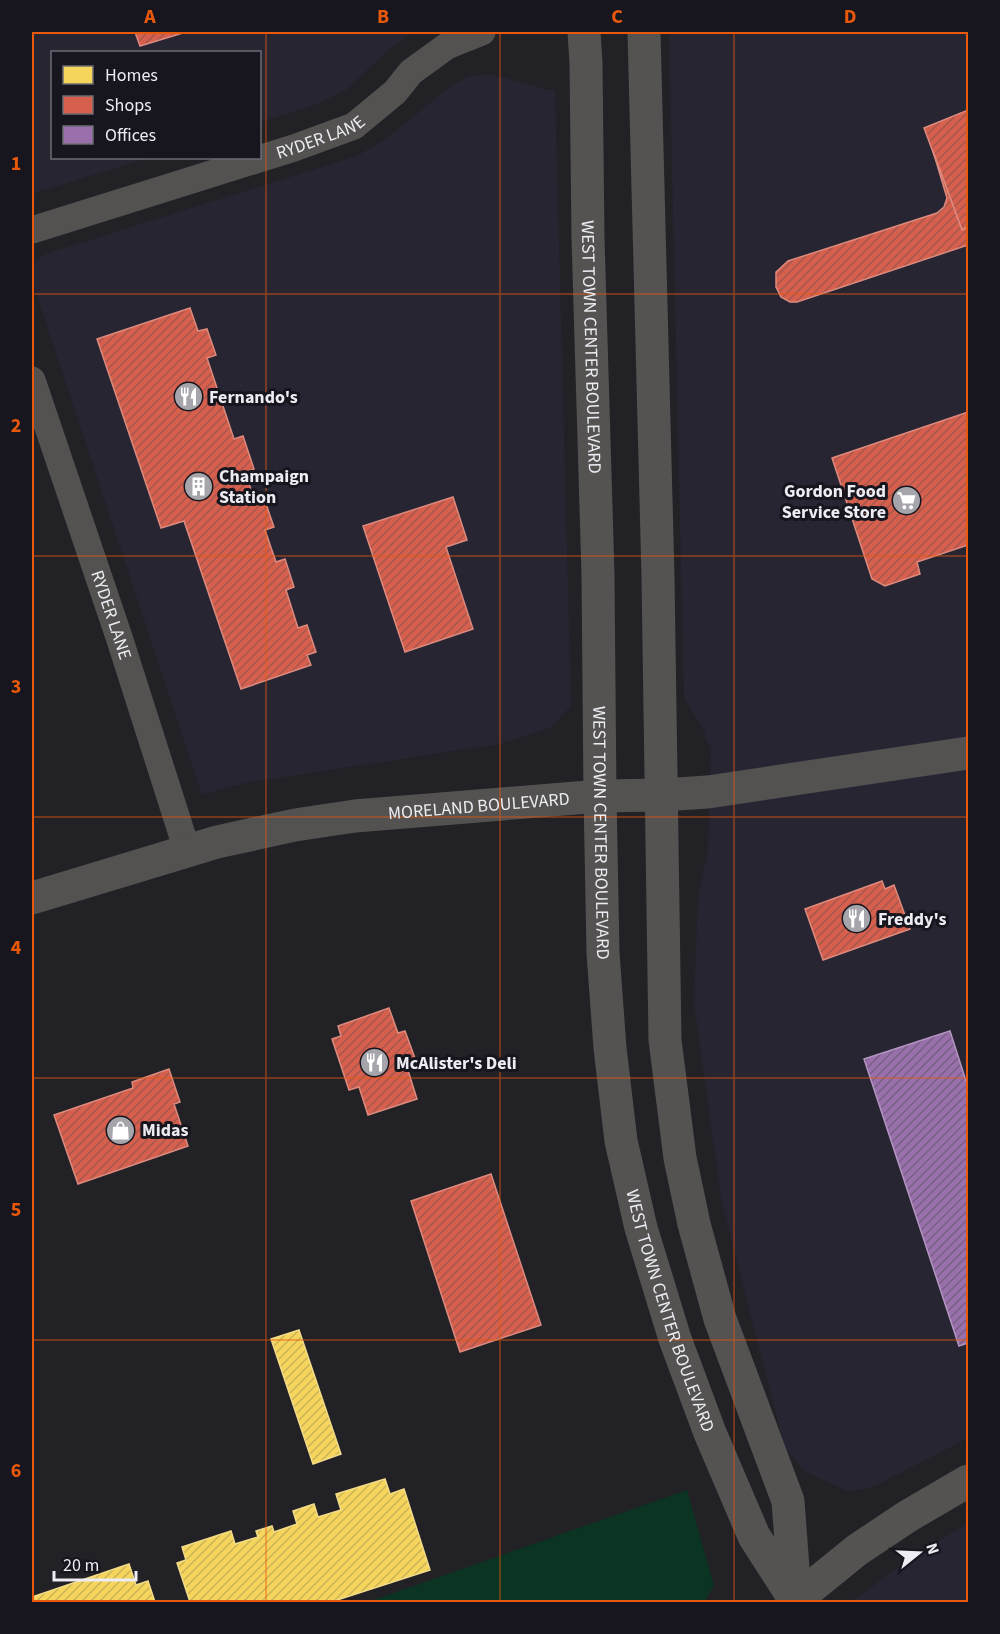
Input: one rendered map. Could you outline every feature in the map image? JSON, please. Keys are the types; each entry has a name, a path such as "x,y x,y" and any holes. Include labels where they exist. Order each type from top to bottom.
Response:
{"main road":[{"name":"WEST TOWN CENTER BOULEVARD","path":"584,32 598,575 603,953 610,1048 621,1141 641,1228 675,1340 710,1433 754,1536 795,1602"},
{"path":"644,32 662,795 664,1040 680,1158 694,1224 720,1319 788,1501 795,1602"},
{"path":"795,1602 857,1550 908,1516 969,1480"}],"street":[{"name":"RYDER LANE","path":"261,158 354,126 395,92 411,72 447,46 482,32"},
{"name":"RYDER LANE","path":"32,230 259,159"},
{"name":"RYDER LANE","path":"32,380 187,850"},
{"name":"MORELAND BOULEVARD","path":"32,898 187,850 294,825 355,816 600,796 708,792 969,753"}],"shaded area":[{"path":"32,32 412,32 385,53 346,90 318,104 261,122 261,51 51,51 51,159 144,159 32,194"},
{"path":"669,32 968,32 968,1438 873,1487 847,1491 804,1471 785,1448 722,1203 694,1003 698,895 708,850 711,747 705,739 705,731 684,698"},
{"path":"490,74 547,90 555,90 571,706 550,728 499,744 245,783 202,795 32,280 32,266 36,260 46,254 357,156 387,138 451,86 470,76"},
{"path":"968,1523 968,1602 851,1602 912,1557"}],"green space":[{"path":"687,1490 714,1586 704,1602 368,1602"}],"building: Homes":[{"path":"299,1330 341,1454 313,1464 271,1339"},
{"path":"385,1479 390,1494 404,1489 430,1570 331,1602 190,1602 177,1563 186,1560 182,1547 231,1531 235,1544 258,1537 256,1531 272,1526 274,1532 297,1524 293,1511 314,1504 318,1517 341,1510 336,1494"},
{"path":"129,1564 136,1585 148,1581 155,1602 32,1602 32,1597"}],"building: Shops":[{"path":"135,32 186,32 140,46"},
{"path":"968,110 968,227 962,230 924,128"},
{"path":"933,151 962,230 968,227 968,245 797,302 790,302 781,297 776,287 776,272 788,261 937,213 944,207 947,198"},
{"name":"Champaign Station","path":"190,308 198,331 207,329 216,355 207,358 234,439 243,436 254,469 245,472 256,504 265,501 274,527 265,530 276,562 285,559 294,587 286,590 298,628 307,625 316,652 307,655 311,665 241,689 184,521 161,528 97,339"},
{"name":"Gordon Food Service Store","path":"968,412 968,545 917,562 920,574 885,586 872,579 832,458"},
{"path":"453,497 467,540 446,547 473,629 405,652 363,526"},
{"name":"Freddy's","path":"882,881 885,889 894,885 910,929 823,960 805,909"},
{"name":"McAlister's Deli","path":"389,1008 398,1033 405,1031 416,1061 406,1064 417,1099 368,1115 359,1087 349,1090 332,1039 341,1036 338,1026"},
{"name":"Midas","path":"169,1069 180,1102 174,1104 188,1146 78,1184 54,1115 133,1088 132,1082"},
{"path":"491,1174 541,1325 460,1352 411,1201"}],"building: Offices":[{"path":"950,1031 968,1087 968,1343 959,1346 864,1059"}],"place":[{"name":"Fernando's","path":"188,397"},
{"name":"Champaign Station","path":"198,486"},
{"name":"Gordon Food Service Store","path":"907,501"},
{"name":"Freddy's","path":"857,919"},
{"name":"McAlister's Deli","path":"375,1063"},
{"name":"Midas","path":"121,1130"}]}
